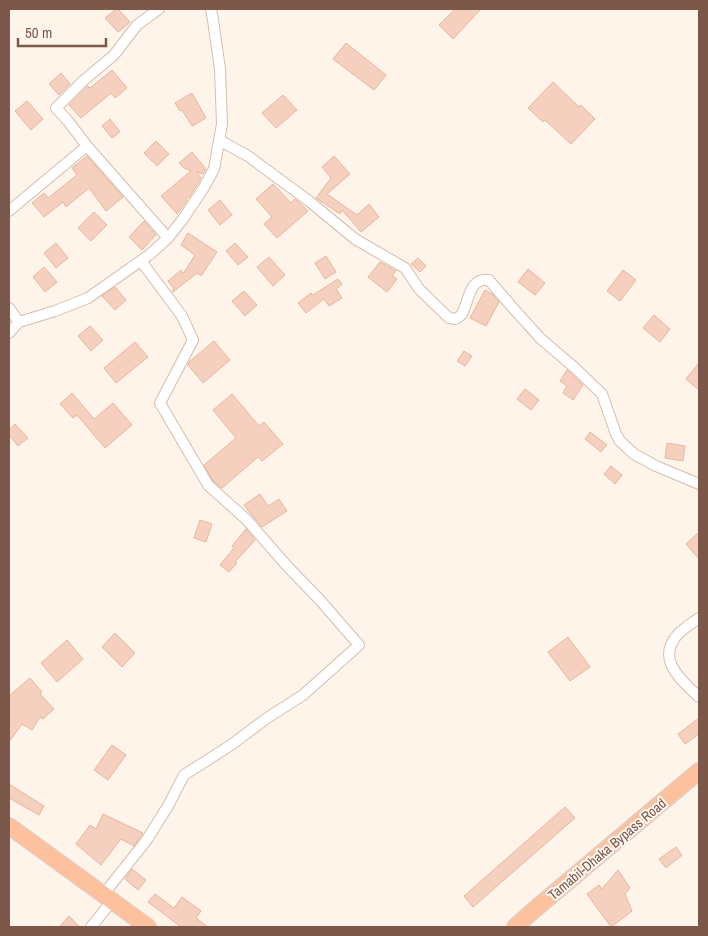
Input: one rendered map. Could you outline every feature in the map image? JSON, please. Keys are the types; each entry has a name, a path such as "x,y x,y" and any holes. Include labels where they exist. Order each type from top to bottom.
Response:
{"highway":[{"name":"Tamabil-Dhaka Bypass Road","path":"515,927 699,771"},
{"path":"9,826 148,927"}],"street":[{"path":"159,9 137,25 114,55 83,81 56,108 168,238"},
{"path":"9,333 19,322 88,298 141,261 168,238 203,190 214,168 222,124 220,69 211,9"},
{"path":"219,140 248,156 309,201 354,239 405,268 419,289 449,318 456,319 461,315 475,284 484,279 489,280 541,339 602,394 620,441 634,454 656,466 699,484"},
{"path":"9,211 87,146"},
{"path":"91,927 168,806 184,776 303,694 359,645 247,520 208,485 160,403 192,340 182,316 141,261"},
{"path":"9,308 19,322"},
{"path":"699,618 680,633 670,646 669,662 682,681 699,697"}],"building":[{"path":"116,9 130,22 118,32 105,18"},
{"path":"455,9 481,9 453,39 439,25"},
{"path":"346,43 386,75 374,90 333,59"},
{"path":"112,70 127,88 115,98 111,93 81,118 69,105 88,86 90,88"},
{"path":"61,73 70,84 59,95 49,84"},
{"path":"553,82 579,107 581,105 595,119 571,144 545,120 543,122 528,108"},
{"path":"192,93 206,118 192,126 175,103"},
{"path":"283,95 297,110 276,128 262,113"},
{"path":"27,101 43,119 31,130 15,111"},
{"path":"110,119 120,132 112,138 102,126"},
{"path":"156,141 169,154 157,166 144,153"},
{"path":"192,152 206,169 203,174 197,172 201,178 177,214 161,196 191,171 179,163"},
{"path":"87,156 123,197 106,211 89,188 66,207 63,202 44,217 32,203 44,193 48,198 77,175 72,168"},
{"path":"334,156 350,174 327,194 357,215 369,204 379,217 361,232 342,210 340,214 316,198 331,178 322,167"},
{"path":"273,184 291,203 295,199 308,211 277,238 264,224 272,217 256,199"},
{"path":"220,200 232,215 220,225 208,210"},
{"path":"94,212 107,225 91,241 78,228"},
{"path":"144,221 156,235 142,250 129,237"},
{"path":"188,233 217,252 201,276 197,273 173,292 174,289 168,281 181,270 183,274 195,255 181,245"},
{"path":"56,243 68,258 56,268 44,253"},
{"path":"235,243 248,257 238,265 226,251"},
{"path":"326,256 336,272 325,279 315,263"},
{"path":"269,257 285,275 273,286 257,267"},
{"path":"418,258 426,266 420,272 411,264"},
{"path":"380,262 396,271 392,276 397,279 387,292 368,277"},
{"path":"44,267 57,282 45,292 33,277"},
{"path":"528,269 545,283 535,295 518,282"},
{"path":"623,270 636,280 620,301 607,291"},
{"path":"338,279 342,284 336,289 342,298 329,306 324,299 306,313 298,303 311,293 313,295"},
{"path":"115,287 126,300 115,310 102,296"},
{"path":"485,290 492,294 499,302 486,326 470,318"},
{"path":"244,291 257,305 245,316 232,301"},
{"path":"654,315 670,329 660,342 643,328"},
{"path":"90,326 103,340 91,351 78,336"},
{"path":"214,341 230,360 203,383 188,365 189,362"},
{"path":"135,342 148,357 116,383 104,368"},
{"path":"464,351 472,356 465,366 457,361"},
{"path":"699,363 699,390 686,379"},
{"path":"567,370 583,385 573,400 563,393 567,386 560,381"},
{"path":"525,389 539,400 531,410 517,399"},
{"path":"72,393 94,419 113,403 132,425 105,448 77,415 73,418 60,404"},
{"path":"232,394 259,426 264,422 283,444 262,461 258,457 222,488 213,481 204,465 236,438 213,410"},
{"path":"15,424 28,438 18,446 9,435 9,430"},
{"path":"590,432 607,445 601,452 585,439"},
{"path":"667,443 685,446 683,461 665,458"},
{"path":"611,466 622,475 615,484 604,474"},
{"path":"260,494 268,506 279,499 287,511 262,527 244,505"},
{"path":"200,520 212,524 206,542 194,538"},
{"path":"246,529 255,540 235,562 237,563 229,572 220,565"},
{"path":"699,532 699,559 686,544"},
{"path":"115,633 135,653 122,667 102,647"},
{"path":"568,637 590,667 570,681 548,652"},
{"path":"67,640 83,659 57,682 41,663"},
{"path":"30,678 42,692 40,694 54,709 43,719 40,717 32,730 22,724 9,742 9,696"},
{"path":"699,718 699,734 685,744 678,734"},
{"path":"112,745 126,755 108,780 94,770"},
{"path":"9,784 44,806 39,815 9,798"},
{"path":"565,807 575,818 473,907 464,896"},
{"path":"103,814 143,833 134,846 121,839 101,865 76,844 90,825 96,829"},
{"path":"676,847 682,855 666,868 659,859"},
{"path":"132,869 146,880 138,890 125,879"},
{"path":"618,870 630,888 625,894 632,911 611,927 587,894 599,885 602,889"},
{"path":"155,894 174,908 182,897 201,911 196,918 208,927 181,927 148,902"},
{"path":"69,916 80,927 59,927"}]}
